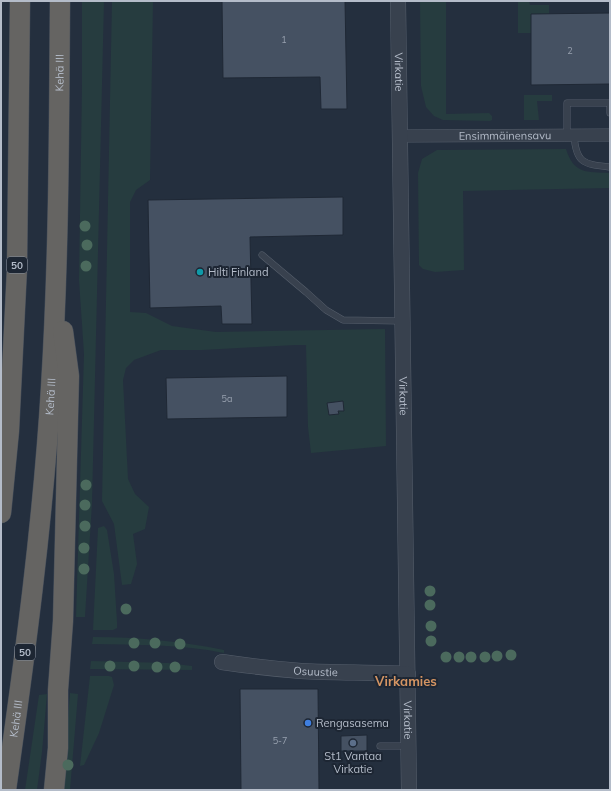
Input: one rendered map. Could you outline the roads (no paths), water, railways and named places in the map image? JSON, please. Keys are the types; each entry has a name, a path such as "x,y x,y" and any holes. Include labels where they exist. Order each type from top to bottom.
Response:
{"highway":[{"name":"50","path":"1,513 9,431 17,268 20,1"},
{"name":"Kehä III","path":"6,790 30,616 44,488 51,386 56,286 60,94 60,1"},
{"path":"54,790 58,748 58,690 63,621 69,376 56,286"},
{"path":"44,790 58,690"}],"street":[{"name":"Virkatie","path":"398,1 410,790"},
{"name":"Ensimmäinensavu","path":"400,136 610,135"},
{"name":"Osuustie","path":"222,662 301,671 408,674"}],"lane":[{"path":"610,113 610,103 567,103 571,135 575,150 580,159 590,164 610,167"},
{"path":"262,255 326,310 343,320 402,321"},
{"path":"380,746 410,746"}],"place":[{"name":"Hilti Finland","path":"200,272"},
{"name":"Rengasasema","path":"308,723"},
{"name":"St1 Vantaa Virkatie","path":"353,743"}],"district":[{"name":"Virkamies","path":"406,681"}]}
